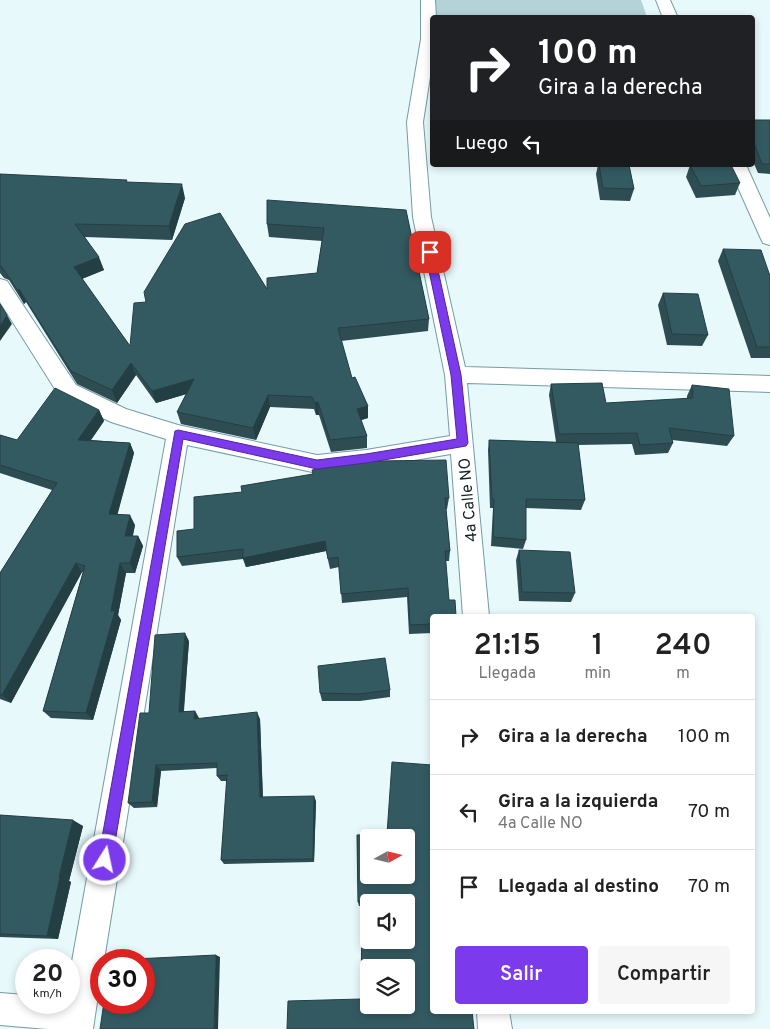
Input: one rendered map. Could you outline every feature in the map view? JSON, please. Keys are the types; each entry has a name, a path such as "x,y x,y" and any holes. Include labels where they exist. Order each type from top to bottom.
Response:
{"street":[{"name":"4a Calle NO","path":"428,0 430,39 415,122 422,217 456,375 476,614"},
{"path":"662,0 669,15"},
{"path":"738,167 770,239"},
{"path":"0,286 68,390 119,416 178,434 317,464 366,459 462,443"},
{"path":"456,375 770,384"},
{"path":"0,1009 77,1022 178,434"},
{"path":"494,1014 495,1029"}],"shaded area":[{"path":"430,0 641,0 646,15 432,15"}],"building":[{"path":"755,120 770,120 770,164 762,164 755,146"},
{"path":"599,167 629,167 634,189 603,188"},
{"path":"691,167 732,167 740,183 701,186"},
{"path":"0,174 182,184 169,226 75,224 99,257 74,267 130,346 134,303 146,302 144,292 185,224 220,213 267,289 267,278 317,273 324,228 267,224 267,200 406,210 429,319 338,328 352,378 355,377 368,406 357,409 367,436 330,440 318,402 315,403 312,397 268,395 253,428 177,412 194,379 152,391 131,363 112,390 71,371 19,289 18,291 0,266"},
{"path":"723,249 761,250 770,276 770,347 757,347"},
{"path":"663,293 698,294 708,335 672,334"},
{"path":"0,304 7,315 0,326"},
{"path":"602,383 606,403 693,398 692,385 729,389 734,436 669,428 673,443 640,445 637,433 559,434 551,384"},
{"path":"55,388 99,410 78,440 130,443 109,514 130,515 125,536 138,536 130,563 120,563 111,611 115,611 86,713 43,711 85,566 76,563 2,695 0,695 0,573 57,483 0,465 0,435 17,440"},
{"path":"489,440 578,443 585,500 526,499 526,540 493,537 494,499 492,499"},
{"path":"375,457 376,461 446,460 449,498 445,498 450,551 445,551 449,600 455,600 456,614 430,614 430,624 410,625 408,588 341,594 338,557 328,559 325,541 243,558 243,549 177,557 177,531 194,529 194,497 242,492 241,486 313,474 312,470 338,466 337,462"},
{"path":"519,550 570,552 575,593 522,592"},
{"path":"185,633 179,712 195,711 194,719 257,712 260,797 314,796 313,859 221,860 227,775 217,776 217,763 156,765 152,802 128,803 140,713 149,713 155,635"},
{"path":"385,658 390,690 359,694 320,693 318,666"},
{"path":"392,762 430,765 430,1014 472,1014 474,1029 287,1029 288,1001 360,999 360,1014 415,1014 415,959 361,959 362,949 415,949 415,894 360,894 360,902 358,902 357,835 360,835 360,884 415,884 415,829 387,829"},
{"path":"0,815 73,820 47,936 0,934"},
{"path":"216,955 214,1029 100,1029 102,1014 155,1014 155,958"}],"route":[{"path":"105,860 178,434 317,464 366,459 462,443 456,375 430,252"}]}
